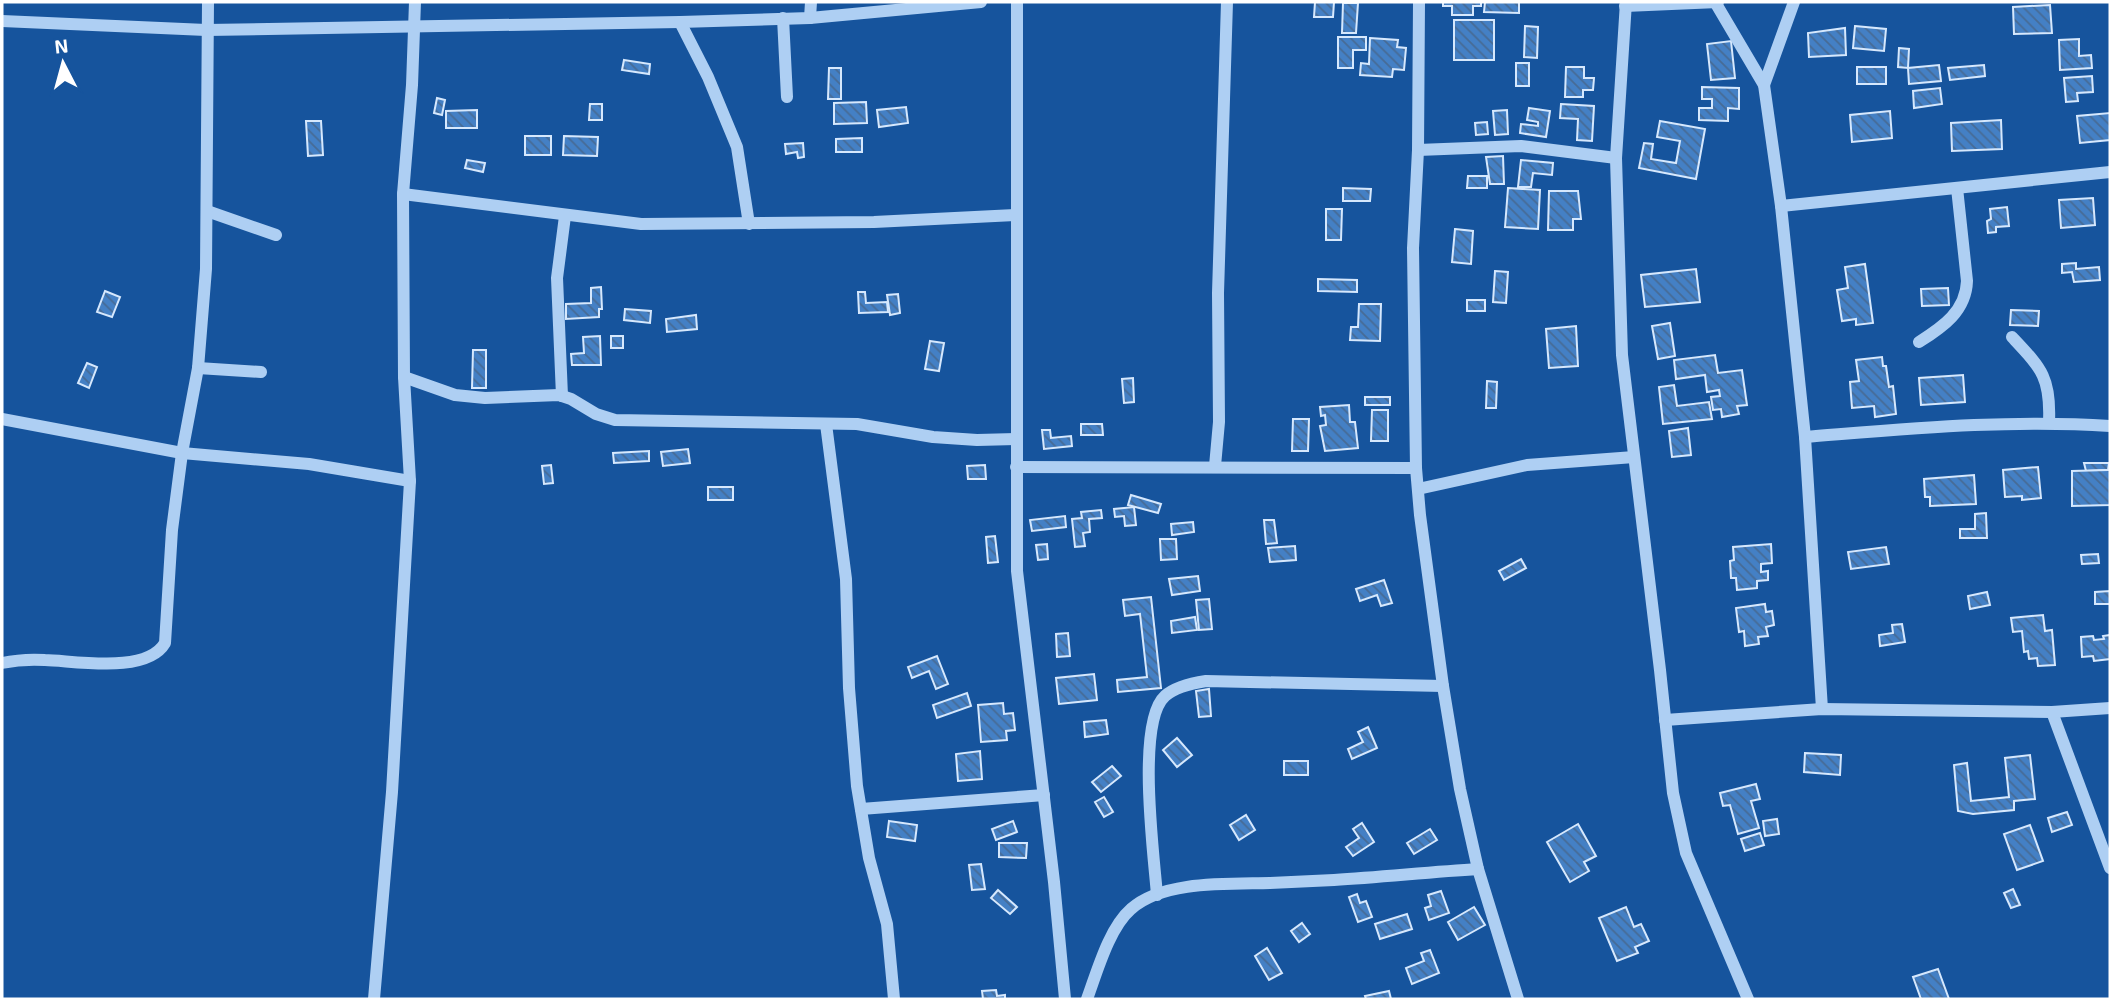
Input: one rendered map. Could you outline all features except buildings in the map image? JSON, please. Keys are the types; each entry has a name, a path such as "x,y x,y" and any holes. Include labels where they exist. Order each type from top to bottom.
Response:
{"street":[{"path":"2,663 30,659 101,663 134,661 160,650 165,643 172,530 182,453 198,368 206,269 208,2"},
{"path":"374,999 392,792 410,481 404,377 403,194 415,2"},
{"path":"810,18 811,2"},
{"path":"2,21 206,30 680,22 810,18 982,2"},
{"path":"1017,2 1017,571 1065,999"},
{"path":"1216,466 1219,422 1218,293 1227,2"},
{"path":"1419,2 1418,150 1413,248 1418,489 1443,686 1458,779 1478,869 1518,999"},
{"path":"1748,999 1686,853 1673,793 1622,355 1616,158 1626,4 1716,2 1764,85 1781,206 1805,437 1822,709"},
{"path":"1764,85 1794,2"},
{"path":"783,18 787,97"},
{"path":"680,22 708,77 737,147 749,224"},
{"path":"1418,150 1521,146 1616,158"},
{"path":"1781,206 2110,172"},
{"path":"1919,342 1946,323 1962,304 1965,296 1967,281 1957,188"},
{"path":"403,194 641,224 874,222 1015,215"},
{"path":"207,211 276,235"},
{"path":"562,396 557,278 565,216"},
{"path":"2012,337 2034,360 2046,379 2049,391 2049,422"},
{"path":"198,368 261,372"},
{"path":"404,377 455,395 485,398 545,394 562,396 596,414 615,420 857,424 933,437 1016,439"},
{"path":"2,419 182,453 309,464 410,481"},
{"path":"1805,437 2049,422 2110,426"},
{"path":"826,424 845,562 850,702 861,809 869,859 887,924 894,999"},
{"path":"1418,489 1527,465 1634,457"},
{"path":"1016,467 1416,468"},
{"path":"1157,895 1147,779 1154,719 1158,705 1166,695 1184,686 1206,681 1443,686"},
{"path":"1665,720 1822,709 2052,712 2110,708"},
{"path":"2052,712 2110,868"},
{"path":"861,809 1044,795"},
{"path":"1087,999 1121,921 1132,908 1157,895 1217,883 1338,880 1478,869"}]}
